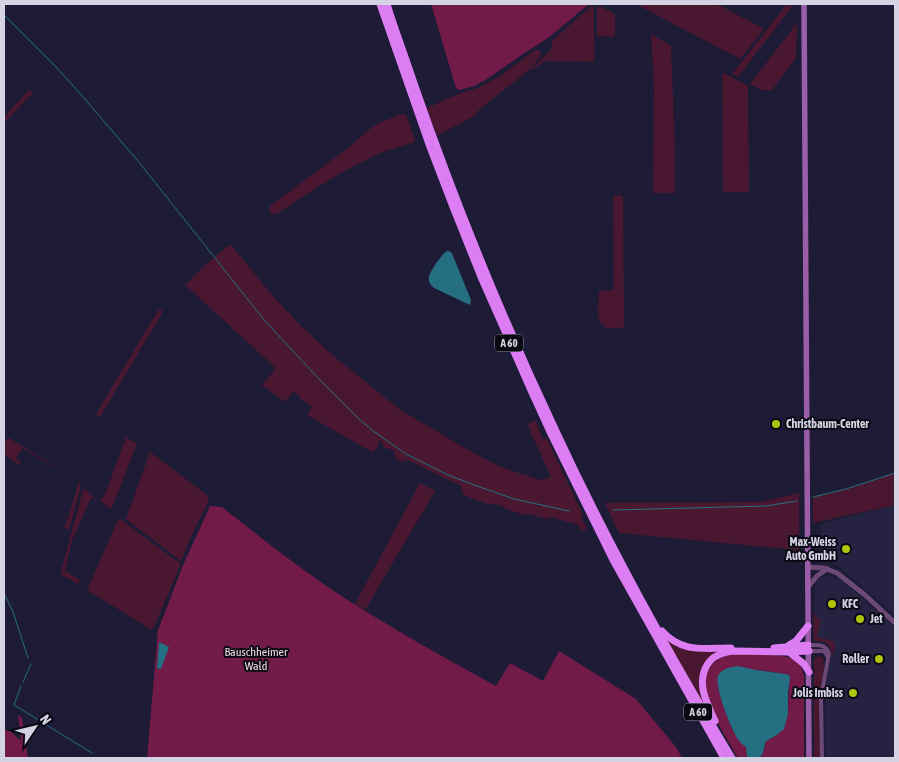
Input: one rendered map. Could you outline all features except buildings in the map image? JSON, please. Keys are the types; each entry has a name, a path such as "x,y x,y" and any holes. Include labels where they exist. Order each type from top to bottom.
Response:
{"highway":[{"name":"A 60","path":"380,4 450,199 489,295 537,404 613,560 724,758"},
{"name":"A 60","path":"387,4 436,146 462,213 513,337 556,432 649,613 732,758"},
{"path":"649,613 657,625 676,643 699,648 786,650 804,664 809,672"},
{"path":"786,650 808,626"},
{"path":"720,738 718,727 702,684 703,676 715,656 727,651 808,648"}],"main road":[{"path":"804,4 809,758"}],"street":[{"path":"808,567 827,568 842,576 895,623"},
{"path":"808,587 827,568"},
{"path":"808,648 819,645 825,647 829,654 821,697 822,758"}],"shaded area":[{"path":"636,4 717,4 764,29 740,59"},
{"path":"787,4 794,4 738,77 732,74"},
{"path":"592,6 594,8 594,62 544,61 533,70 534,66 551,50 552,41"},
{"path":"600,6 615,14 615,37 597,36 597,8"},
{"path":"797,23 796,58 772,90 762,90 750,84"},
{"path":"651,34 671,46 675,193 653,193 654,87"},
{"path":"535,50 539,50 541,53 532,68 481,108 474,116 437,136 427,108 461,93 478,88 500,76"},
{"path":"722,72 748,86 749,192 723,192"},
{"path":"29,90 33,93 4,123 4,117"},
{"path":"403,114 406,115 415,142 382,152 346,170 276,214 271,213 269,210 270,206 348,148 371,128"},
{"path":"613,196 623,196 624,327 608,328 601,322 598,306 599,291 614,290"},
{"path":"229,245 232,246 272,295 299,324 330,353 399,409 494,464 541,480 551,477 528,426 530,422 536,421 542,439 547,439 582,513 582,518 587,528 582,531 578,525 551,517 547,519 528,514 525,515 508,510 501,505 487,504 463,495 461,486 412,462 406,460 401,462 395,458 394,450 385,448 381,441 379,441 377,448 372,452 307,415 312,407 293,391 285,402 262,385 276,368 185,285"},
{"path":"159,309 162,310 162,313 100,417 96,414"},
{"path":"126,437 137,444 110,509 98,498 104,497"},
{"path":"9,438 79,482 22,448 16,458 21,462 19,465 4,454 4,443"},
{"path":"150,452 207,495 208,503 181,561 126,519"},
{"path":"895,473 895,505 813,523 813,497 846,489"},
{"path":"79,482 81,486 69,530 64,527"},
{"path":"420,483 435,491 365,610 355,604"},
{"path":"85,489 100,504 91,498 72,540 65,571 80,580 78,584 62,575 61,572 83,490"},
{"path":"799,493 799,550 619,533 605,503 761,502"},
{"path":"895,505 895,615 840,567 830,561 821,559 821,524"},
{"path":"119,518 181,564 154,627 150,629 87,590"},
{"path":"825,576 842,580 895,628 895,758 826,758 825,688 833,648 828,641 814,638 815,587 818,580"},
{"path":"813,614 817,615 816,618 821,619 817,637 834,641 833,644 836,644 833,654 827,643 814,640"},
{"path":"663,635 671,641 727,649 711,658 704,705"},
{"path":"818,656 823,658 824,667 819,696 820,758 814,758 814,660"}],"green space":[{"path":"431,4 589,4 548,38 484,81 459,90 456,88"},
{"name":"Bauschheimer Wald","path":"210,506 222,507 325,585 367,612 496,686 510,663 543,681 559,651 636,699 676,747 682,758 147,758 158,630 184,563"},
{"path":"732,654 757,654 776,655 798,662 804,676 804,758 738,758 708,700 707,672 716,661","holes":["756,670 789,675 788,714 777,735 766,741 763,754 760,757 747,755 746,746 736,736 720,695"]},
{"path":"18,715 22,718 28,758 4,758 4,730 10,731 21,741"}],"water":[{"path":"447,251 451,252 453,256 471,300 470,305 434,288 429,282 432,271 439,259"},
{"path":"159,642 169,647 161,669 157,668"},
{"path":"738,666 785,674 789,675 790,678 788,714 784,729 766,741 761,756 754,758 747,756 746,747 740,743 728,720 717,681 721,672"}],"waterway":[{"path":"4,15 56,67 138,161 265,321 359,419 406,454 448,475 514,499 569,511"},
{"path":"813,497 846,489 895,473"},
{"path":"613,510 766,506 797,501"},
{"path":"4,593 13,612 28,658"},
{"path":"23,682 31,664"},
{"path":"21,686 14,705 92,753"}],"place":[{"name":"Christbaum-Center","path":"776,424"},
{"name":"Max-Weiss Auto GmbH","path":"846,549"},
{"name":"KFC","path":"832,604"},
{"name":"Jet","path":"860,619"},
{"name":"Roller","path":"879,659"},
{"name":"Jolis Imbiss","path":"853,693"}]}
